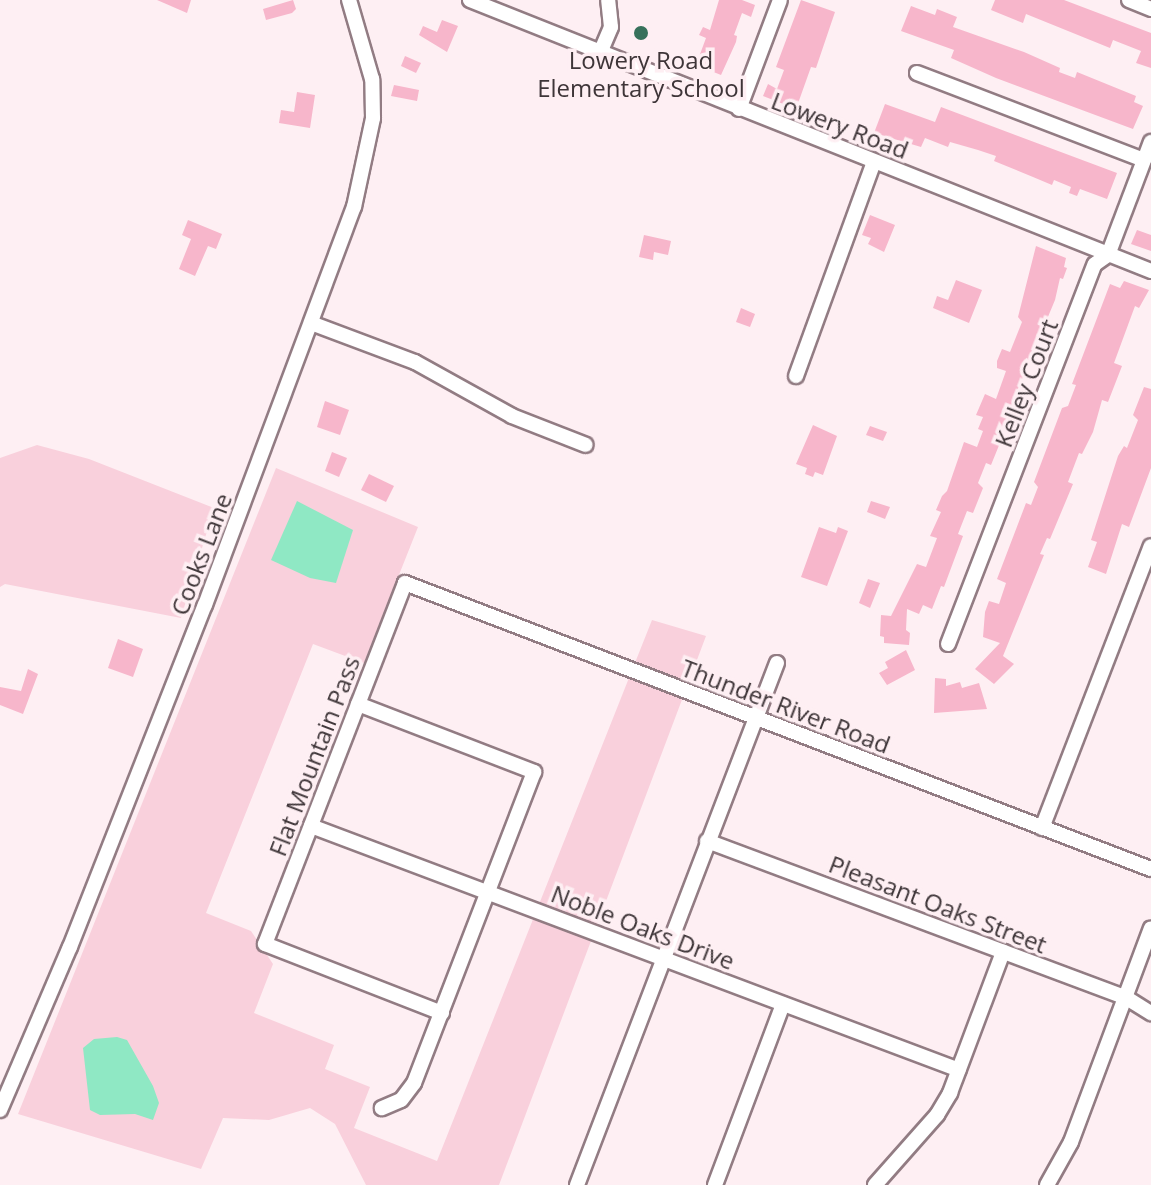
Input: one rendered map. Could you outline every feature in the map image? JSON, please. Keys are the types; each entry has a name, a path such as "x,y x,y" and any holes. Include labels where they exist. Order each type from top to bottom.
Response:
{"street":[{"name":"Cooks Lane","path":"0,1110 70,947 205,605 354,207 373,118 372,79 349,0"},
{"name":"Lowery Road","path":"470,0 1151,271"},
{"path":"600,53 611,27 608,0"},
{"path":"739,109 780,0"},
{"path":"1129,0 1151,9"},
{"path":"917,73 1144,160"},
{"name":"Kelley Court","path":"948,644 1095,264 1108,255 1151,142"},
{"path":"796,376 874,162"},
{"path":"311,323 415,362 512,416 586,445"},
{"path":"1042,828 1151,546"},
{"name":"Thunder River Road","path":"405,583 1151,869"},
{"name":"Flat Mountain Pass","path":"405,583 265,944 442,1013"},
{"path":"577,1185 777,663"},
{"path":"358,704 534,772 414,1083 401,1100 382,1108"},
{"name":"Noble Oaks Drive","path":"311,826 959,1070"},
{"name":"Pleasant Oaks Street","path":"707,841 1125,997 1151,1013"},
{"path":"1047,1185 1071,1142 1151,928"},
{"path":"875,1185 937,1115 959,1070 1003,952"},
{"path":"715,1185 783,1004"}],"shaded area":[{"path":"37,445 89,459 214,508 181,618 5,584 0,587 0,458"},
{"path":"276,468 418,527 364,663 313,644 206,913 251,931 273,964 254,1013 334,1045 325,1069 370,1087 354,1128 437,1161 652,620 706,636 499,1185 366,1185 335,1124 310,1108 269,1120 223,1118 201,1169 18,1114"},
{"path":"297,501 353,530 336,583 310,578 271,560"},
{"path":"117,1037 127,1040 153,1086 159,1103 153,1120 135,1114 100,1115 90,1110 83,1048 94,1039"}],"building":[{"path":"157,0 191,0 187,13"},
{"path":"293,0 296,9 292,13 266,20 263,9"},
{"path":"719,0 742,0 755,5 751,17 742,13 734,35 737,36 736,42 721,75 696,65 706,38 699,35 703,27 710,30"},
{"path":"801,0 835,12 816,68 811,67 796,109 763,96 768,84 777,89 784,70 776,67"},
{"path":"995,0 1064,0 1151,33 1151,68 1136,63 1141,51 1113,40 1110,48 1026,14 1023,23 991,10"},
{"path":"911,6 935,15 937,9 957,17 953,27 1024,52 1060,68 1059,72 1075,78 1077,72 1136,96 1134,102 1143,106 1133,129 996,78 951,58 954,50 901,31"},
{"path":"442,20 458,26 447,52 419,35 423,26 437,32"},
{"path":"405,56 421,63 416,73 401,66"},
{"path":"394,85 419,90 417,101 391,96"},
{"path":"297,92 315,95 310,128 279,123 281,110 294,112"},
{"path":"885,104 935,122 941,107 1117,173 1107,199 1080,189 1077,196 1069,193 1071,187 1054,180 1052,185 994,161 996,156 978,150 950,142 948,147 925,138 921,147 874,133"},
{"path":"870,215 895,225 884,252 868,244 871,238 862,235"},
{"path":"188,220 222,234 216,249 208,246 195,276 179,269 191,239 182,235"},
{"path":"1137,230 1151,235 1151,251 1131,244"},
{"path":"644,235 671,241 668,255 654,252 653,260 639,257"},
{"path":"1036,246 1066,258 1064,267 1067,268 1063,279 1060,278 1055,300 1017,391 1011,416 991,465 986,463 978,483 983,488 973,513 967,511 958,534 963,536 944,587 941,586 932,609 923,605 919,614 907,609 909,645 884,643 884,637 880,636 881,615 891,616 917,564 926,567 937,538 930,536 941,512 936,510 947,491 964,442 977,447 983,431 978,429 983,417 976,415 985,394 996,399 1006,371 997,368 997,361 1002,349 1010,352 1022,322 1018,317"},
{"path":"956,280 982,290 969,323 933,308 937,296 948,300"},
{"path":"1124,281 1149,290 1139,308 1135,306 1114,363 1122,366 1108,402 1102,400 1093,432 1082,454 1079,453 1068,482 1073,484 1050,539 1047,538 1040,554 1044,555 1003,656 1014,664 994,684 975,669 1000,643 983,637 985,612 989,601 999,604 1006,583 997,579 1026,503 1031,505 1038,487 1034,482 1062,408 1068,406 1076,385 1072,384 1110,284 1120,288"},
{"path":"741,308 755,314 750,327 736,322"},
{"path":"1144,387 1151,389 1151,468 1129,527 1122,524 1106,574 1088,567 1097,542 1091,540 1118,456 1124,446 1127,448 1138,420 1133,415"},
{"path":"325,401 349,410 340,435 317,427"},
{"path":"813,425 837,436 823,475 815,472 813,477 805,474 807,468 796,464"},
{"path":"870,426 887,432 883,441 866,435"},
{"path":"332,452 347,458 339,477 325,471"},
{"path":"369,474 394,486 386,502 361,490"},
{"path":"871,501 890,507 885,519 867,512"},
{"path":"819,527 836,533 838,527 848,531 827,586 801,577"},
{"path":"868,579 880,583 870,608 859,603"},
{"path":"118,639 143,649 133,677 108,668"},
{"path":"906,650 915,670 887,685 879,673 888,668 885,662"},
{"path":"28,669 38,674 23,714 0,705 0,687 21,691"},
{"path":"935,678 946,679 946,686 960,682 962,688 979,683 987,709 934,713"}],"place":[{"name":"Lowery Road Elementary School","path":"641,33"}]}
